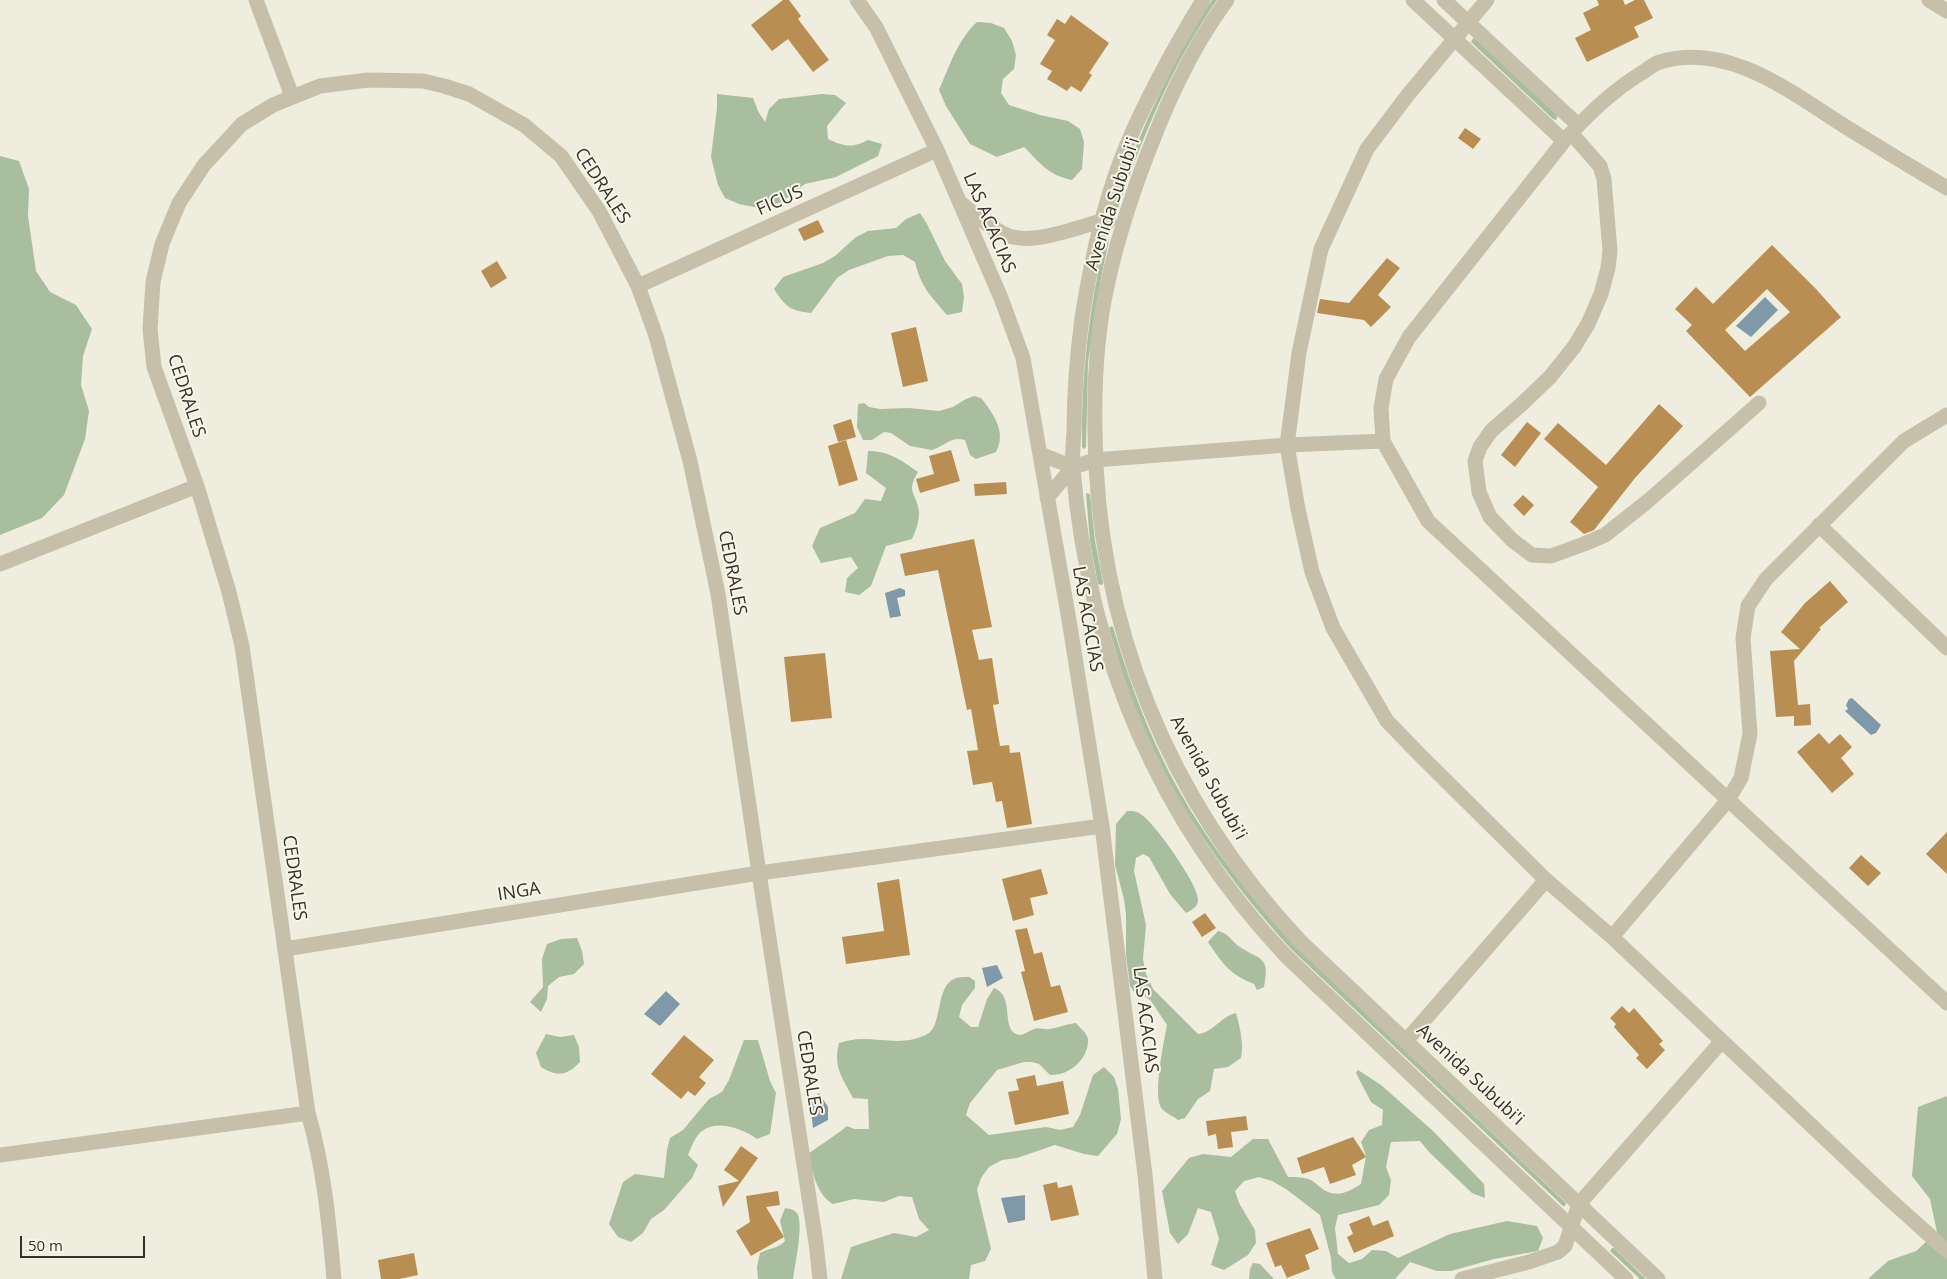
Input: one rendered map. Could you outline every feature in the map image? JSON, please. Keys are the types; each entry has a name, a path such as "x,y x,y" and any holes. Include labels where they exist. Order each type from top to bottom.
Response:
{"street":[{"path":"256,0 292,96"},
{"name":"LAS ACACIAS","path":"857,0 876,27 937,150 1000,298 1023,358 1102,826 1145,1174 1155,1279"},
{"name":"Avenida Sububi'i","path":"1203,0 1169,55 1127,144 1101,221 1087,283 1076,361 1073,467 1082,541 1095,610 1110,661 1135,729 1152,766 1181,818 1252,920 1285,955 1626,1279"},
{"name":"Avenida Sububi'i","path":"1227,0 1187,64 1152,140 1123,221 1107,285 1096,364 1095,460 1102,541 1121,624 1139,684 1171,758 1201,810 1234,862 1269,908 1300,941 1658,1279"},
{"path":"1413,0 1455,39 1571,133"},
{"path":"1444,0 1467,22 1600,166 1604,186 1610,251 1608,268 1598,302 1588,324 1574,347 1550,377 1491,431 1480,447 1475,461 1479,492 1490,517 1512,540 1532,555 1551,556 1584,544 1605,535 1648,501 1759,403"},
{"path":"1487,0 1467,22 1368,149 1321,248 1299,353 1287,445 1298,509 1312,572 1333,628 1387,721 1546,880 1612,937 1947,1251"},
{"path":"1929,0 1947,11"},
{"path":"1947,188 1764,75 1715,59 1684,56 1658,63 1623,84 1571,133 1409,337 1386,379 1381,408 1382,441 1428,521 1947,1003"},
{"name":"CEDRALES","path":"334,1279 323,1175 318,1146 308,1113 242,646 229,592 197,486 154,368 150,329 153,282 160,253 179,203 204,165 242,124 273,105 320,86 378,80 424,81 469,94 524,125 561,156 599,210 638,286 656,336 690,461 718,594 820,1279"},
{"name":"FICUS","path":"638,286 937,150"},
{"path":"960,204 985,223 1008,236 1032,239 1101,221 1123,221"},
{"path":"1612,937 1728,800 1741,778 1750,734 1743,638 1748,606 1766,579 1904,441 1947,415"},
{"path":"1047,498 1073,467 1095,460 1287,445 1382,441"},
{"path":"1040,454 1073,467"},
{"path":"0,564 197,486"},
{"path":"1819,525 1947,648"},
{"path":"760,872 1102,826"},
{"name":"INGA","path":"285,949 760,872"},
{"path":"1406,1041 1546,880"},
{"path":"1462,1279 1529,1262 1558,1252 1565,1246 1579,1204 1722,1041"},
{"path":"0,1155 308,1113"}],"green space":[{"path":"1212,0 1217,0 1201,24 1172,76 1137,156 1117,211 1114,212 1112,210 1122,182 1168,75"},
{"path":"977,22 991,23 1004,28 1012,41 1016,55 1014,69 1003,79 1001,93 1009,105 1040,115 1068,121 1080,129 1084,142 1082,169 1072,180 1051,172 1040,164 1024,147 997,157 970,144 946,106 939,90 959,45"},
{"path":"1474,37 1558,115 1556,120 1471,42"},
{"path":"717,94 753,98 765,122 769,109 779,99 822,94 835,95 846,103 827,126 828,139 848,146 868,140 882,144 878,156 836,177 805,184 782,202 769,206 754,207 739,204 725,198 718,185 711,157"},
{"path":"0,156 19,161 29,189 28,216 36,271 50,292 76,305 92,329 83,356 81,385 89,411 85,439 64,495 42,518 0,535"},
{"path":"920,213 945,261 962,284 964,297 962,312 947,315 923,284 915,262 903,255 888,256 849,270 837,278 811,313 789,307 781,300 774,289 783,277 823,263 835,256 856,237 868,231 896,228 906,219"},
{"path":"1105,239 1109,240 1088,362 1086,447 1084,449 1082,447 1082,420 1087,343 1099,265"},
{"path":"974,396 981,398 994,416 1000,437 996,452 976,459 970,455 965,440 952,440 932,450 910,446 891,433 884,432 872,440 863,440 857,427 858,404 864,403 869,407 880,409 909,408 939,411 953,407"},
{"path":"868,451 889,454 918,472 912,484 912,489 918,506 919,516 912,539 886,546 871,586 859,595 845,592 847,578 858,568 851,557 821,563 812,546 820,528 855,513 865,499 881,501 886,488 866,473"},
{"path":"1086,493 1090,494 1102,585 1098,584 1090,542"},
{"path":"1113,627 1129,678 1155,744 1190,810 1222,858 1295,946 1566,1203 1565,1206 1291,949 1236,884 1187,813 1151,748 1125,680 1109,628"},
{"path":"1127,811 1135,811 1140,814 1156,830 1184,868 1198,899 1196,906 1186,913 1170,894 1149,857 1143,854 1136,858 1134,871 1146,925 1143,959 1146,974 1153,989 1198,1034 1208,1031 1226,1017 1236,1013 1241,1035 1241,1058 1228,1067 1214,1069 1210,1091 1198,1099 1185,1118 1178,1120 1162,1109 1159,1103 1158,1081 1167,1025 1151,1001 1134,992 1130,986 1126,955 1126,914 1115,865 1116,824"},
{"path":"1218,931 1227,935 1237,945 1264,963 1266,976 1264,987 1257,990 1254,984 1232,972 1223,962 1208,942"},
{"path":"577,938 584,964 574,974 559,977 548,986 547,999 541,1012 530,1002 543,987 542,959 547,944 561,939"},
{"path":"969,977 975,981 975,988 962,1005 959,1017 971,1027 978,1027 987,999 994,988 1004,998 1009,1025 1016,1034 1023,1034 1036,1028 1049,1029 1076,1023 1088,1039 1085,1053 1081,1059 1064,1073 1050,1075 1039,1064 1032,1062 1024,1062 997,1070 970,1103 966,1115 989,1135 1046,1127 1060,1130 1073,1127 1080,1115 1093,1075 1104,1067 1114,1077 1118,1089 1121,1119 1117,1134 1098,1156 1084,1154 1055,1145 1017,1158 1002,1160 989,1167 981,1178 977,1190 991,1249 985,1261 971,1265 969,1279 841,1279 851,1247 894,1233 916,1237 929,1230 919,1219 912,1197 899,1196 884,1202 854,1199 833,1204 827,1200 819,1189 808,1154 847,1126 854,1129 869,1129 868,1099 853,1098 845,1084 837,1059 839,1043 859,1039 905,1041 929,1033 936,1021 944,989 948,983 956,978"},
{"path":"546,1034 560,1037 574,1035 579,1047 580,1062 562,1074 557,1074 541,1067 536,1053"},
{"path":"744,1040 758,1040 770,1081 776,1093 770,1134 757,1139 738,1129 723,1126 708,1127 702,1131 695,1139 688,1155 698,1165 692,1178 664,1210 651,1219 643,1233 631,1242 618,1237 609,1224 623,1182 635,1174 664,1178 670,1138 683,1130 709,1099 722,1092 729,1080"},
{"path":"1358,1070 1381,1085 1433,1131 1484,1184 1485,1198 1472,1193 1420,1141 1391,1142 1386,1167 1391,1180 1389,1195 1379,1205 1338,1215 1335,1228 1338,1254 1349,1263 1362,1259 1372,1250 1386,1251 1398,1258 1450,1234 1507,1221 1537,1226 1543,1238 1538,1251 1494,1259 1451,1271 1437,1271 1410,1262 1395,1279 1336,1279 1332,1272 1331,1258 1320,1215 1286,1189 1272,1181 1259,1177 1244,1181 1235,1191 1239,1203 1255,1230 1256,1243 1248,1255 1224,1270 1211,1265 1219,1239 1211,1212 1198,1208 1188,1234 1178,1244 1170,1233 1162,1191 1189,1158 1203,1154 1231,1157 1253,1139 1268,1139 1288,1177 1311,1180 1324,1190 1334,1194 1347,1192 1361,1184 1366,1156 1361,1142 1369,1130 1382,1125 1383,1110 1371,1102 1356,1073"},
{"path":"1947,1096 1947,1279 1868,1279 1888,1261 1916,1251 1937,1232 1930,1199 1912,1176 1918,1107"},
{"path":"785,1208 796,1212 800,1229 793,1279 758,1279 757,1267 760,1253 779,1246 785,1241 780,1221"},
{"path":"1612,1248 1646,1279 1640,1279 1610,1251"},
{"path":"1253,1263 1260,1264 1274,1279 1249,1279"}],"water":[{"path":"1765,297 1778,310 1751,337 1736,326"},
{"path":"900,588 905,590 905,596 897,598 901,616 890,618 885,593"},
{"path":"1852,698 1881,725 1876,733 1871,735 1845,711 1848,709 1846,705 1849,699"},
{"path":"997,965 1003,978 987,987 982,968"},
{"path":"666,991 680,1004 660,1026 644,1014"},
{"path":"819,1093 828,1107 828,1120 813,1128 810,1103"},
{"path":"1025,1195 1025,1220 1008,1223 1001,1198"}],"building":[{"path":"783,0 789,0 801,16 798,19 829,60 813,72 788,39 772,51 751,25"},
{"path":"1597,0 1623,0 1625,5 1635,0 1644,0 1653,18 1634,27 1639,37 1587,62 1575,38 1591,30 1583,13 1599,5"},
{"path":"1071,15 1109,43 1089,73 1092,75 1081,92 1071,86 1067,91 1047,79 1052,71 1040,64 1055,40 1047,35 1057,19 1065,24"},
{"path":"1465,128 1481,139 1473,149 1458,138"},
{"path":"818,220 824,232 804,241 798,229"},
{"path":"1772,245 1841,317 1750,397 1686,331 1692,325 1675,309 1696,287 1713,304","holes":["1767,289 1790,312 1745,351 1725,330"]},
{"path":"1387,258 1400,268 1378,295 1391,307 1371,327 1364,320 1317,313 1320,299 1349,303"},
{"path":"497,261 507,278 491,288 481,271"},
{"path":"916,327 928,381 903,387 891,333"},
{"path":"1659,404 1683,426 1635,478 1594,530 1584,534 1570,522 1598,487 1544,439 1558,423 1606,465"},
{"path":"851,419 856,437 838,442 833,425"},
{"path":"1527,422 1541,433 1515,467 1501,455"},
{"path":"846,440 858,480 839,486 828,446"},
{"path":"951,450 960,481 920,493 916,479 934,474 929,456"},
{"path":"1006,482 1007,494 975,496 974,484"},
{"path":"1523,495 1534,505 1524,516 1513,505"},
{"path":"974,539 992,627 972,630 979,660 992,658 999,704 993,705 1000,746 1009,745 1010,753 1020,752 1032,824 1007,828 1002,801 996,802 992,782 973,785 967,751 978,750 971,709 967,710 938,570 905,576 900,554"},
{"path":"1830,581 1848,602 1819,628 1821,629 1794,661 1798,705 1810,704 1811,725 1794,726 1794,716 1776,717 1770,651 1800,649 1781,632 1805,603"},
{"path":"825,653 832,718 791,722 784,657"},
{"path":"1819,733 1829,744 1840,734 1852,747 1841,758 1854,774 1832,793 1797,752"},
{"path":"1947,832 1947,874 1926,854"},
{"path":"1861,855 1881,873 1868,886 1849,868"},
{"path":"1041,869 1048,894 1030,898 1034,915 1013,921 1002,879"},
{"path":"899,879 910,955 846,964 842,937 884,931 877,883"},
{"path":"1205,913 1216,928 1202,937 1192,922"},
{"path":"1027,928 1034,954 1042,952 1051,987 1060,985 1068,1012 1034,1021 1021,972 1025,971 1015,930"},
{"path":"1622,1006 1629,1013 1634,1008 1663,1041 1659,1044 1665,1050 1647,1069 1636,1058 1639,1055 1614,1027 1616,1024 1610,1018"},
{"path":"684,1035 714,1060 699,1077 706,1083 695,1096 688,1091 681,1099 651,1074"},
{"path":"1035,1075 1037,1086 1063,1081 1069,1114 1015,1125 1008,1092 1019,1090 1016,1079"},
{"path":"1246,1116 1248,1130 1231,1132 1233,1147 1218,1149 1216,1134 1208,1136 1206,1121"},
{"path":"1353,1137 1366,1157 1352,1165 1356,1175 1330,1184 1324,1167 1302,1174 1297,1158"},
{"path":"741,1146 758,1158 723,1207 718,1186 739,1181 724,1170"},
{"path":"1057,1182 1058,1188 1072,1185 1079,1215 1051,1221 1043,1185"},
{"path":"778,1191 780,1205 766,1207 784,1237 751,1256 736,1231 750,1222 746,1196"},
{"path":"1369,1216 1373,1226 1388,1220 1394,1236 1354,1253 1347,1237 1353,1234 1349,1224"},
{"path":"1310,1228 1319,1249 1305,1255 1310,1269 1287,1278 1281,1265 1275,1267 1266,1243"},
{"path":"414,1253 418,1275 399,1279 381,1279 378,1260"}]}
